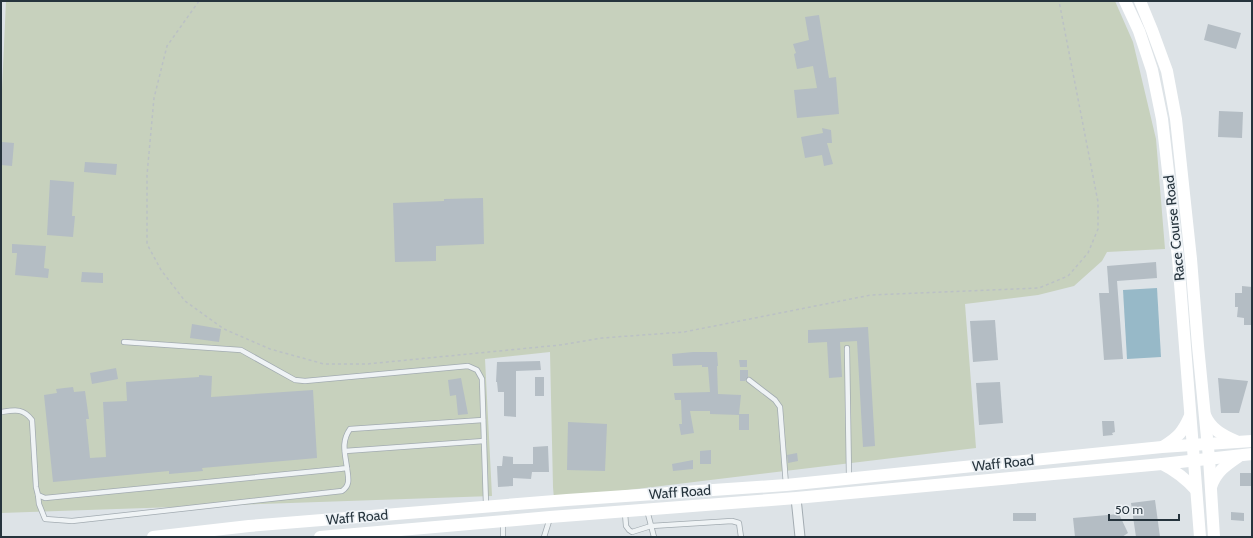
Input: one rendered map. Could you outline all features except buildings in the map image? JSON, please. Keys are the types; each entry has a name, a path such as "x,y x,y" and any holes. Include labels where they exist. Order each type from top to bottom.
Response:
{"street":[{"name":"Race Course Road","path":"1125,1 1139,31 1152,70 1162,119 1178,258 1200,537"},
{"name":"Race Course Road","path":"1140,1 1167,71 1176,119 1191,259 1209,458 1214,537"},
{"path":"1204,413 1209,424 1222,435 1239,442"},
{"path":"1162,447 1177,438 1185,428 1190,415"},
{"name":"Waff Road","path":"153,537 249,526 391,514 786,485 1162,447 1252,441"},
{"name":"Waff Road","path":"320,537 423,532 502,521 796,498 1162,464 1252,454"},
{"path":"1210,490 1214,478 1225,465 1240,456"},
{"path":"1162,464 1188,480 1196,490"},
{"path":"796,498 800,537"},
{"path":"391,514 393,534"},
{"path":"405,514 406,533"}],"lane":[{"path":"124,342 241,350 295,380 305,381 468,366 477,370 482,379 486,507"},
{"path":"847,348 849,478"},
{"path":"749,380 774,400 780,407 786,485"},
{"path":"1,412 16,410 27,413 32,420 36,487 39,504 45,519 72,521 342,491 347,488 348,484 345,437 350,429 483,420"},
{"path":"345,451 484,441"},
{"path":"38,495 45,498 347,468"},
{"path":"647,509 654,537"},
{"path":"625,511 626,526 632,532 651,526 732,521 738,523 741,537"},
{"path":"544,537 550,517"},
{"path":"502,521 503,537"}],"path":[{"path":"199,1 167,46 154,98 147,175 147,244 161,270 185,301 224,329 270,349 324,364 367,364 560,345 602,338 684,332 871,294 1039,288 1068,276 1088,253 1098,229 1098,202 1059,1"}],"green space":[{"path":"6,1 1115,1 1133,42 1156,139 1165,249 1107,252 1102,261 1074,286 1038,295 965,304 976,448 554,499 550,352 485,359 492,496 1,513 1,111"}],"water":[{"path":"1157,288 1161,357 1127,359 1123,290"}]}
